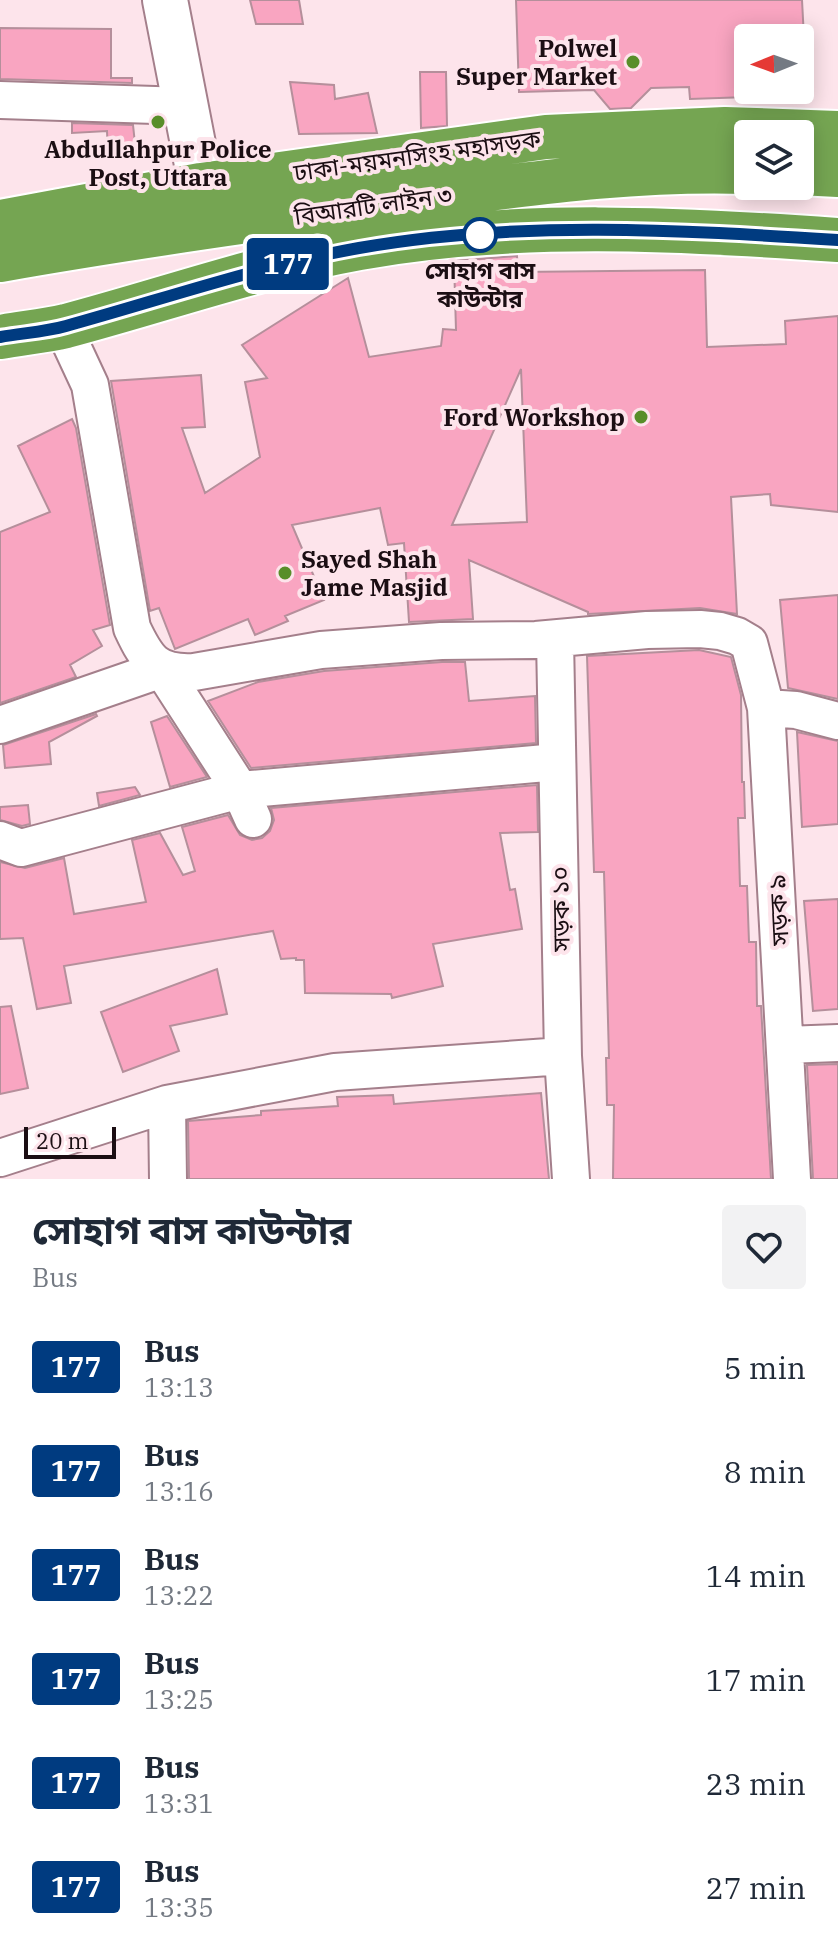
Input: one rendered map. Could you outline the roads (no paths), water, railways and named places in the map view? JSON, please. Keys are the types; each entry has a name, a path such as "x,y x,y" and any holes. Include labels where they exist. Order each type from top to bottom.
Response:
{"highway":[{"name":"ঢাকা-ময়মনসিংহ মহাসড়ক","path":"0,222 201,185 546,137 725,129 838,133"},
{"name":"বিআরটি লাইন ৩","path":"0,260 333,209 543,182 734,172"},
{"path":"814,174 838,175"},
{"path":"0,207 68,211"},
{"path":"0,360 32,332 241,274 360,248 447,237 568,231 706,231 838,240"}],"main road":[{"path":"165,0 201,185"}],"street":[{"path":"0,100 186,106"},
{"path":"32,332 90,385 132,628 144,655 162,669 247,805"},
{"name":"সড়ক ৯","path":"555,639 647,630 700,629 720,631 749,643 766,708 792,1179"},
{"path":"0,725 162,669 176,673 194,672 321,650 441,641 555,639"},
{"name":"সড়ক ১০","path":"555,639 563,1056 571,1179"},
{"path":"766,708 796,710 838,721"},
{"path":"0,840 21,848 247,805 557,762"},
{"path":"786,1045 838,1043"},
{"path":"0,1158 167,1104 335,1072 563,1056"},
{"path":"167,1104 168,1179"}],"place":[{"name":"Polwel Super Market","path":"633,62"},
{"name":"Abdullahpur Police Post, Uttara","path":"158,122"},
{"name":"সোহাগ বাস কাউন্টার","path":"480,235"},
{"name":"Ford Workshop","path":"641,417"},
{"name":"Sayed Shah Jame Masjid","path":"285,573"}]}
